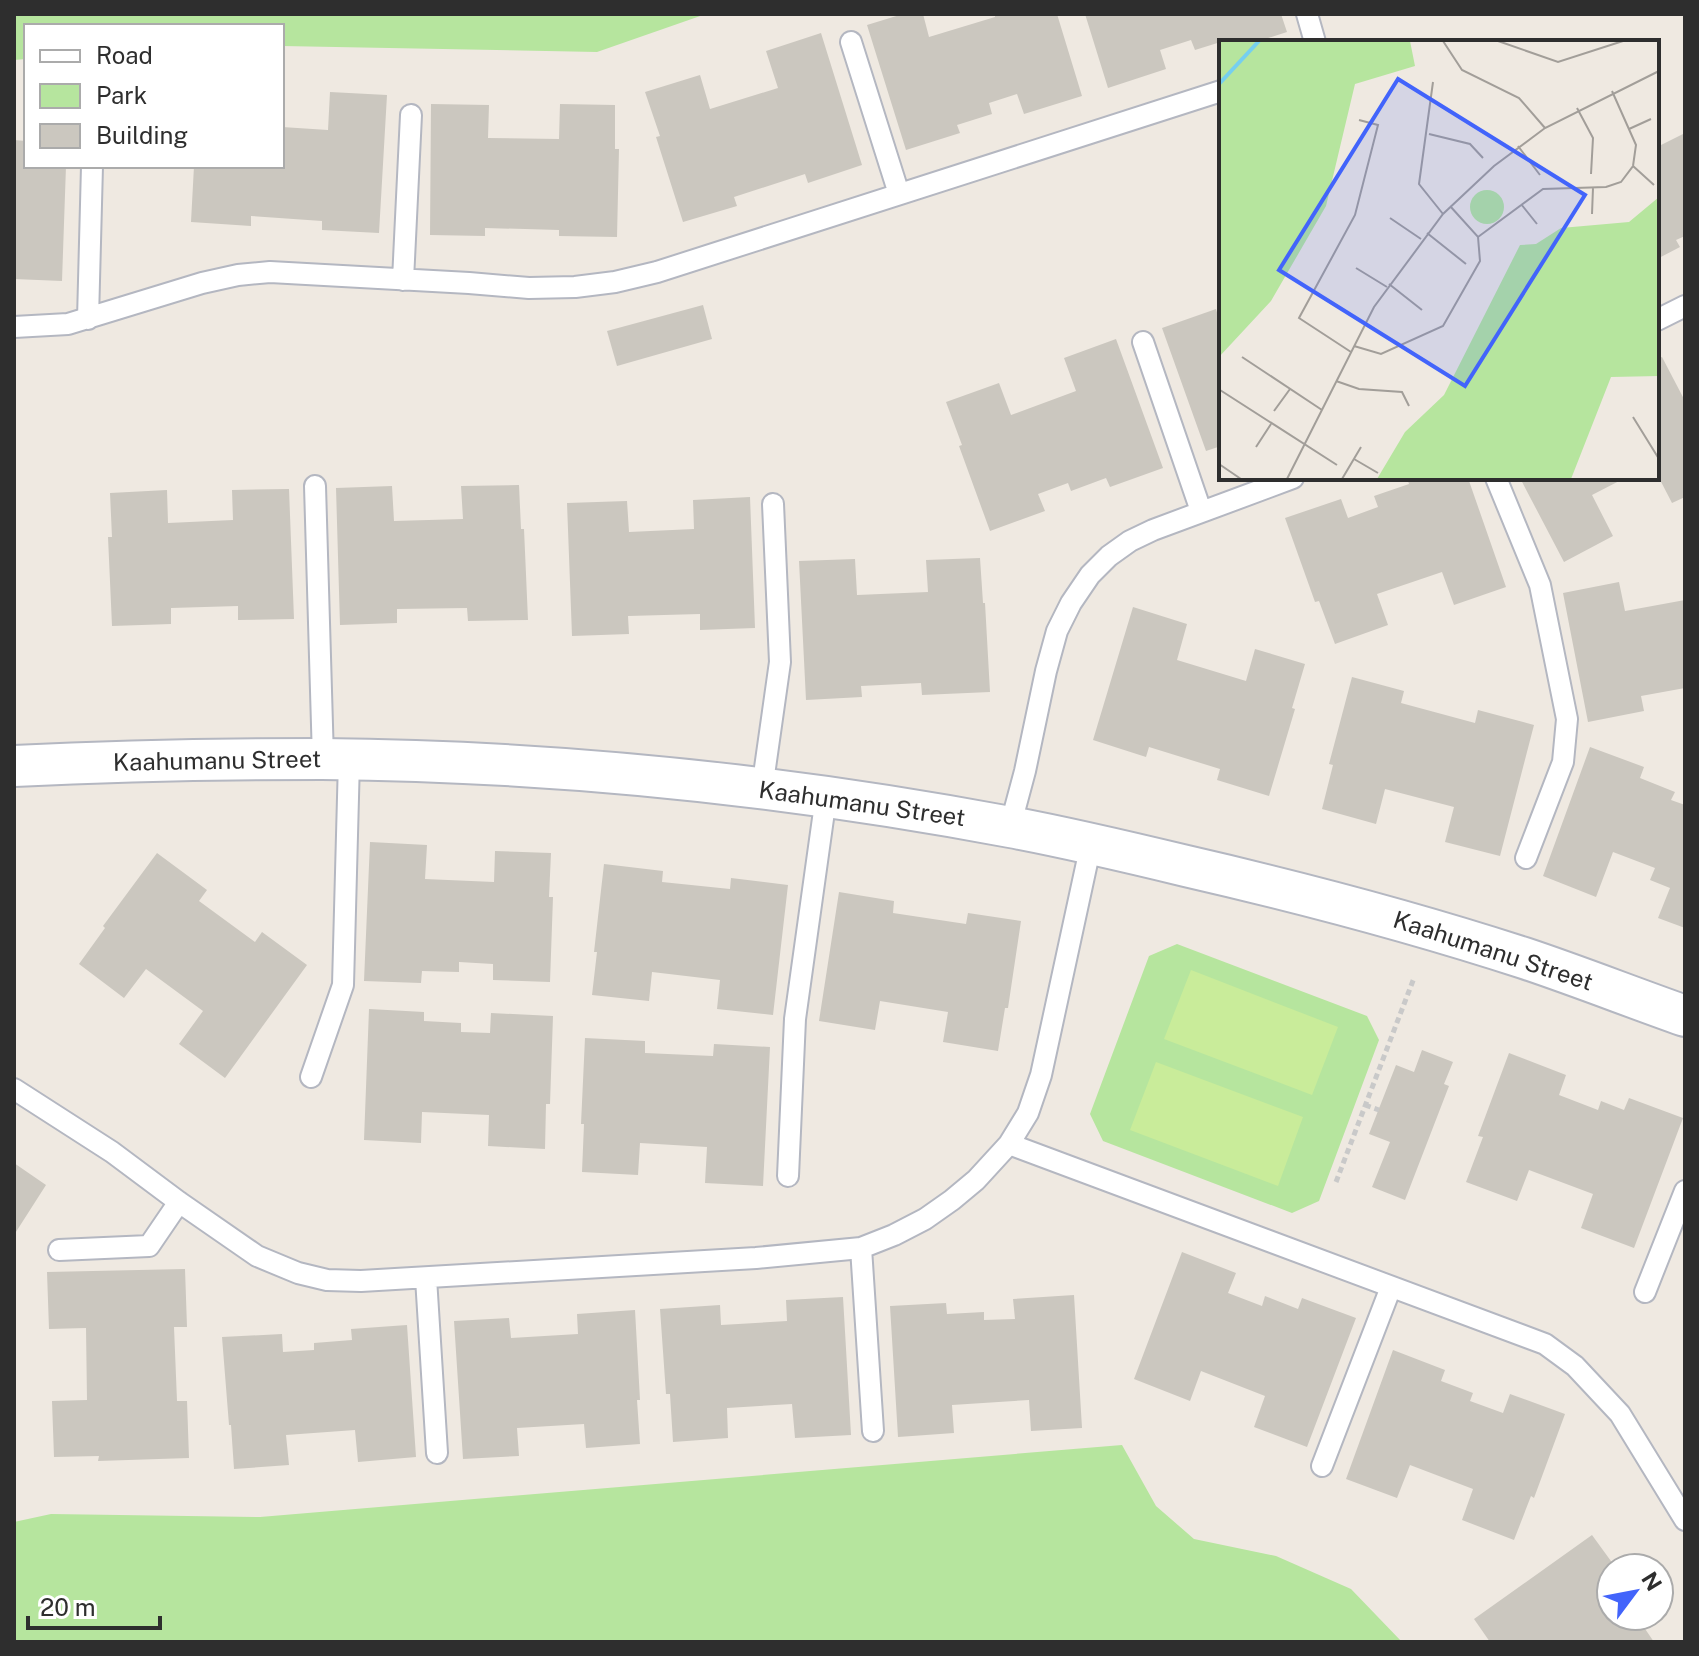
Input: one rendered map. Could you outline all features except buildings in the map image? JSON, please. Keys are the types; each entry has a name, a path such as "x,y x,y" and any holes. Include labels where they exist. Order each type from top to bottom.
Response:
{"street":[{"name":"Kaahumanu Street","path":"14,766 145,760 336,760 506,766 649,777 826,797 1010,827 1263,884 1423,927 1685,1016"}],"lane":[{"path":"1307,14 1314,40"},
{"path":"851,42 899,194"},
{"path":"14,327 68,324 202,283 270,272 529,288 615,282 657,272 1219,92"},
{"path":"403,280 411,115"},
{"path":"88,319 92,168"},
{"path":"1659,319 1685,306"},
{"path":"1143,342 1201,511"},
{"path":"1010,827 1057,631 1090,575 1130,541 1287,480"},
{"path":"1497,480 1540,585 1567,719 1563,762 1526,858"},
{"path":"311,1077 343,985 336,760 315,486"},
{"path":"762,789 780,662 773,504"},
{"path":"788,1176 795,1019 826,797"},
{"path":"14,1089 112,1152 257,1256 298,1273 327,1280 426,1278 756,1258 861,1248 905,1230 952,1200 976,1180 1009,1144 1028,1113 1041,1075 1091,844"},
{"path":"1009,1144 1545,1344 1575,1366 1620,1414 1685,1520"},
{"path":"1645,1292 1685,1191"},
{"path":"59,1250 149,1246 179,1202"},
{"path":"861,1248 873,1431"},
{"path":"426,1278 437,1453"},
{"path":"1322,1466 1391,1287"}],"path":[{"path":"1336,1182 1414,978"},
{"path":"1365,1105 1379,1110"}],"green space":[{"path":"14,14 706,14 597,52 284,46 284,24 24,24 24,59 14,60"},
{"path":"1177,944 1367,1016 1379,1040 1319,1201 1292,1213 1103,1141 1090,1114 1149,956"},
{"path":"1191,970 1338,1027 1312,1095 1164,1039"},
{"path":"1156,1062 1303,1117 1278,1186 1130,1130"},
{"path":"1122,1445 1156,1506 1194,1539 1276,1556 1351,1589 1402,1642 14,1642 14,1522 51,1514 260,1517"}]}
